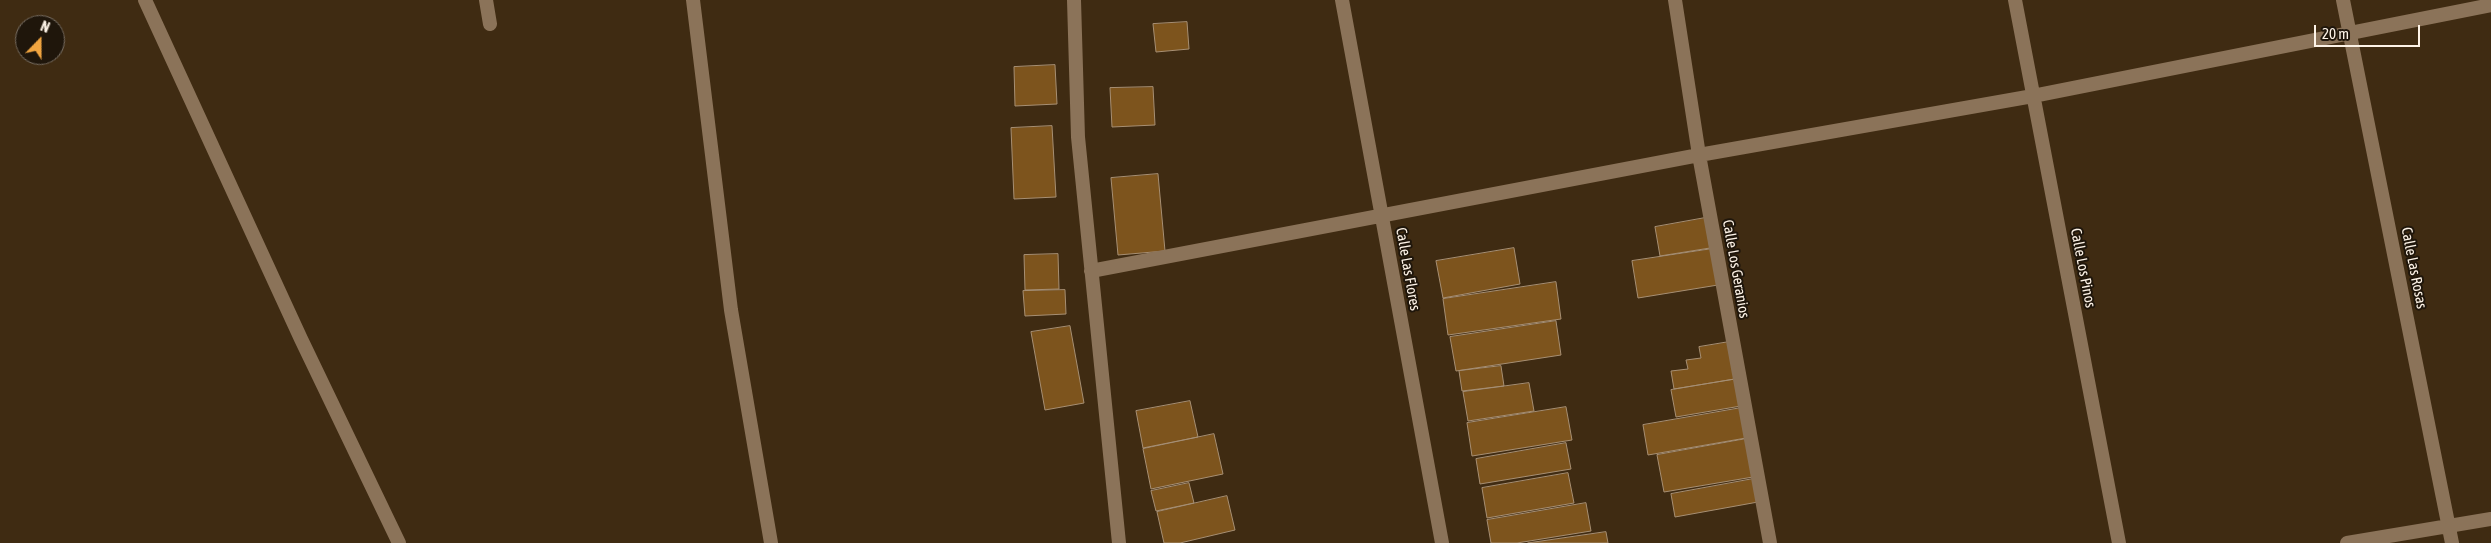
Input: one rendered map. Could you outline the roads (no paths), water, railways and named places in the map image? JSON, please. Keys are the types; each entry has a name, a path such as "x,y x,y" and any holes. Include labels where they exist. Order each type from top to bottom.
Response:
{"street":[{"path":"145,0 301,339 399,543"},
{"path":"486,0 490,24"},
{"path":"693,0 731,310 771,543"},
{"path":"1074,0 1078,137 1119,543"},
{"name":"Calle Las Flores","path":"1342,0 1442,543"},
{"name":"Calle Los Geranios","path":"1675,0 1699,155 1770,543"},
{"name":"Calle Los Pinos","path":"2015,0 2119,543"},
{"name":"Calle Las Rosas","path":"2343,0 2452,543"},
{"path":"1091,271 1699,155 2033,96 2350,35 2491,5"},
{"path":"2347,543 2491,519"}]}
